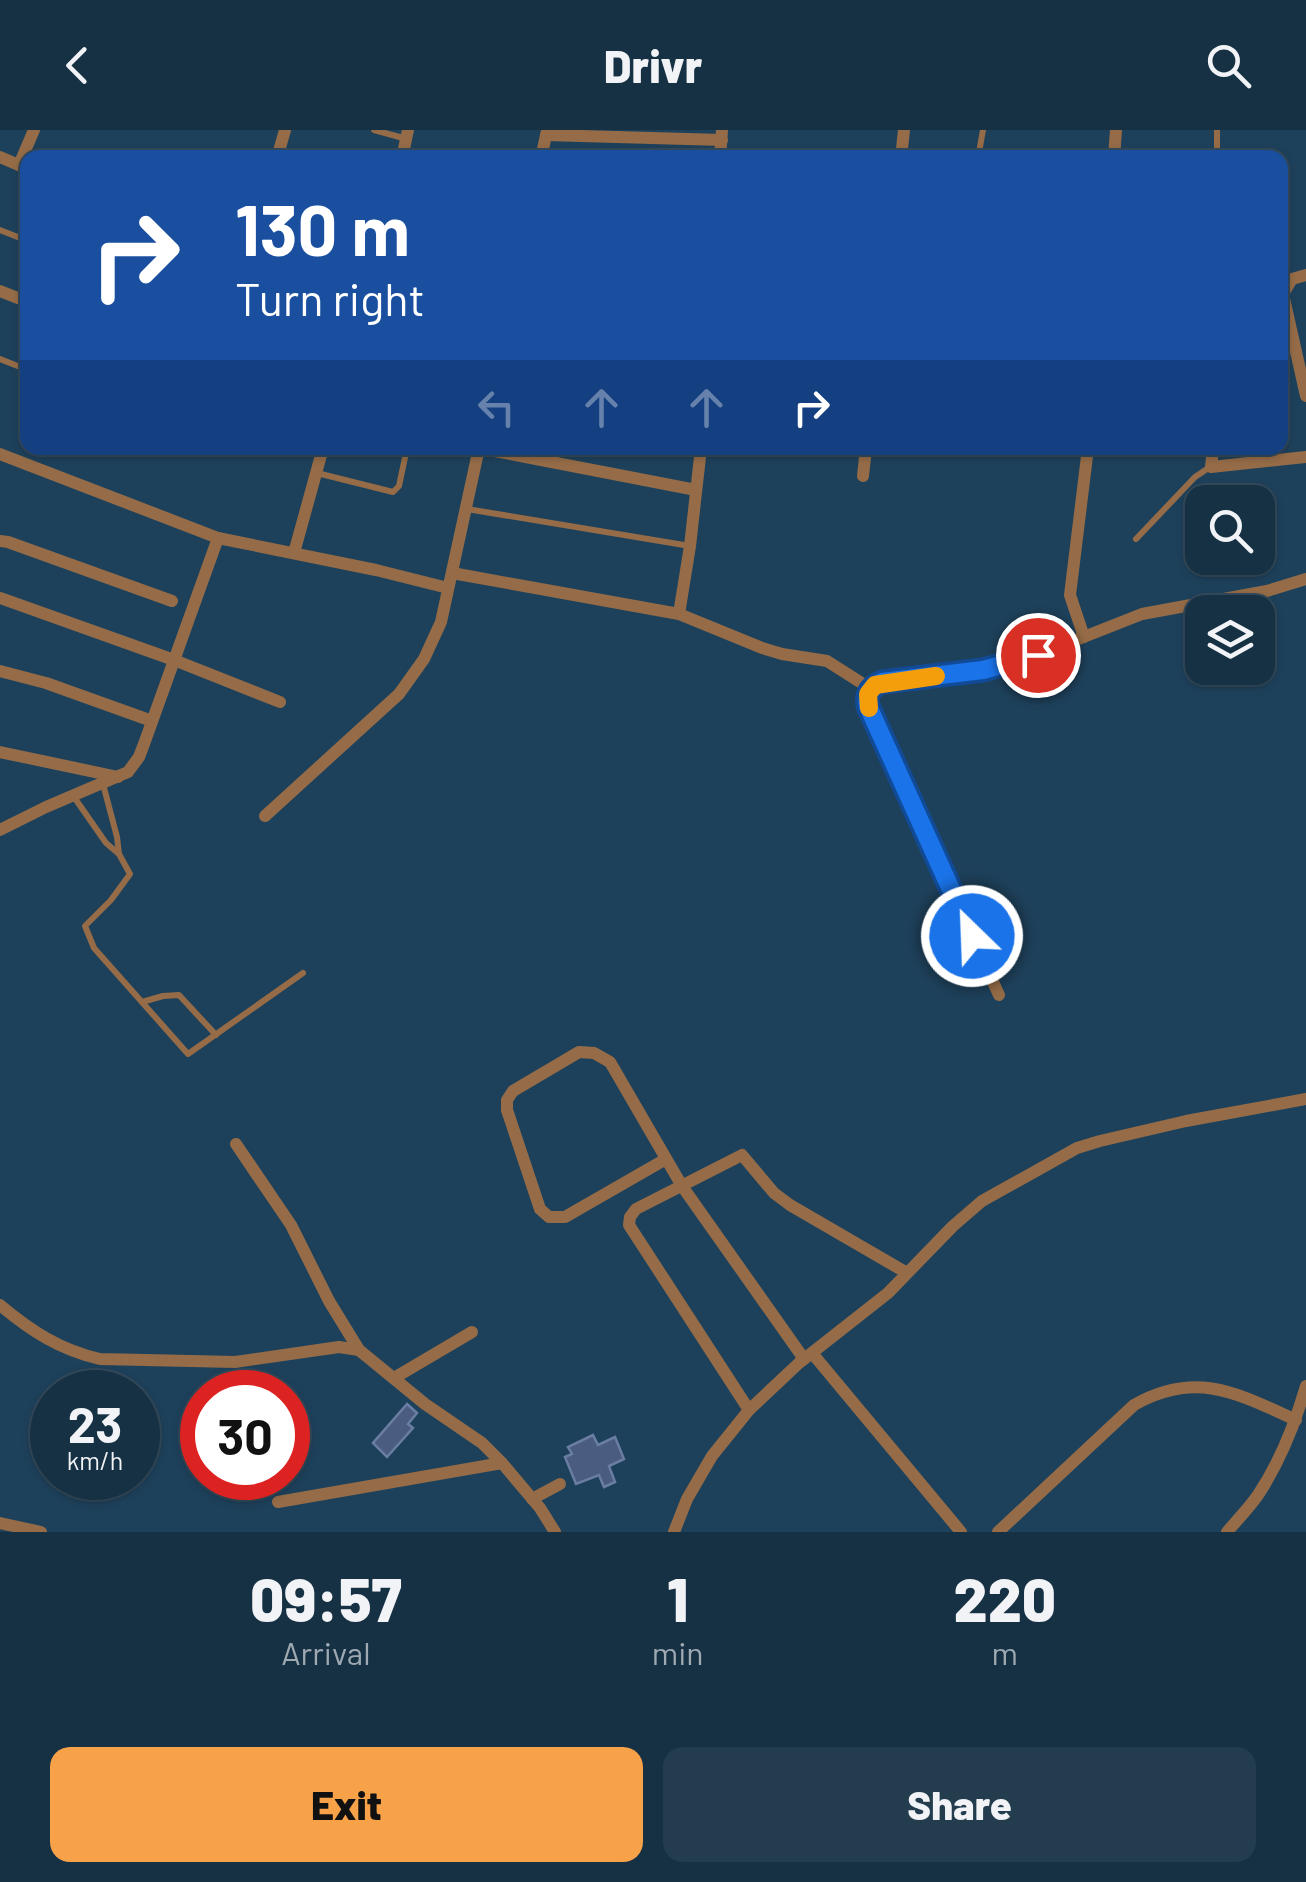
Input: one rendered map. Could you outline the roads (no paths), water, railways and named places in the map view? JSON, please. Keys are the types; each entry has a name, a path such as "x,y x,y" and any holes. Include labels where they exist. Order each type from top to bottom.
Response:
{"street":[{"path":"546,132 722,135"},
{"path":"1288,348 1306,396"},
{"path":"0,454 218,538 448,588"},
{"path":"24,464 28,455"},
{"path":"294,553 321,455"},
{"path":"265,816 399,694 434,640 478,455"},
{"path":"515,455 696,490"},
{"path":"679,614 700,455"},
{"path":"863,476 865,455"},
{"path":"1084,636 1070,595 1087,455"},
{"path":"1212,455 1211,467 1306,457"},
{"path":"0,830 118,777 134,765 218,538"},
{"path":"0,541 172,601"},
{"path":"452,574 679,614 762,648 827,662 870,689"},
{"path":"999,994 868,706 870,689 882,682 983,670 1038,655 1142,614 1267,591 1306,579"},
{"path":"0,598 280,702"},
{"path":"0,670 152,722"},
{"path":"0,752 118,777"},
{"path":"666,1159 565,1218 549,1217 540,1209 506,1100 513,1091 579,1052 594,1053 610,1062 682,1186 808,1356 961,1532"},
{"path":"674,1532 687,1499 712,1456 749,1410 808,1356 888,1293 982,1201 1077,1148 1100,1140 1306,1099"},
{"path":"236,1144 290,1225 329,1302 359,1350 482,1444 532,1499 555,1532"},
{"path":"749,1410 629,1225 636,1209 742,1155 774,1193 790,1205 907,1273"},
{"path":"0,1305 50,1342 100,1359 234,1362 339,1346 359,1350"},
{"path":"394,1378 472,1332"},
{"path":"1227,1532 1256,1498 1274,1468 1296,1420 1306,1386"},
{"path":"998,1532 1134,1405 1155,1394 1177,1388 1211,1388 1242,1396 1296,1420"},
{"path":"278,1502 502,1463"},
{"path":"532,1499 560,1484"},
{"path":"0,1523 41,1532"}],"lane":[{"path":"374,130 408,134"},
{"path":"316,472 393,492 405,455"},
{"path":"1136,539 1194,477 1211,467"},
{"path":"466,509 690,546"},
{"path":"103,784 119,854"},
{"path":"73,796 130,874 86,926 94,948 188,1054 303,973"},
{"path":"142,1002 179,995 216,1035"}]}
